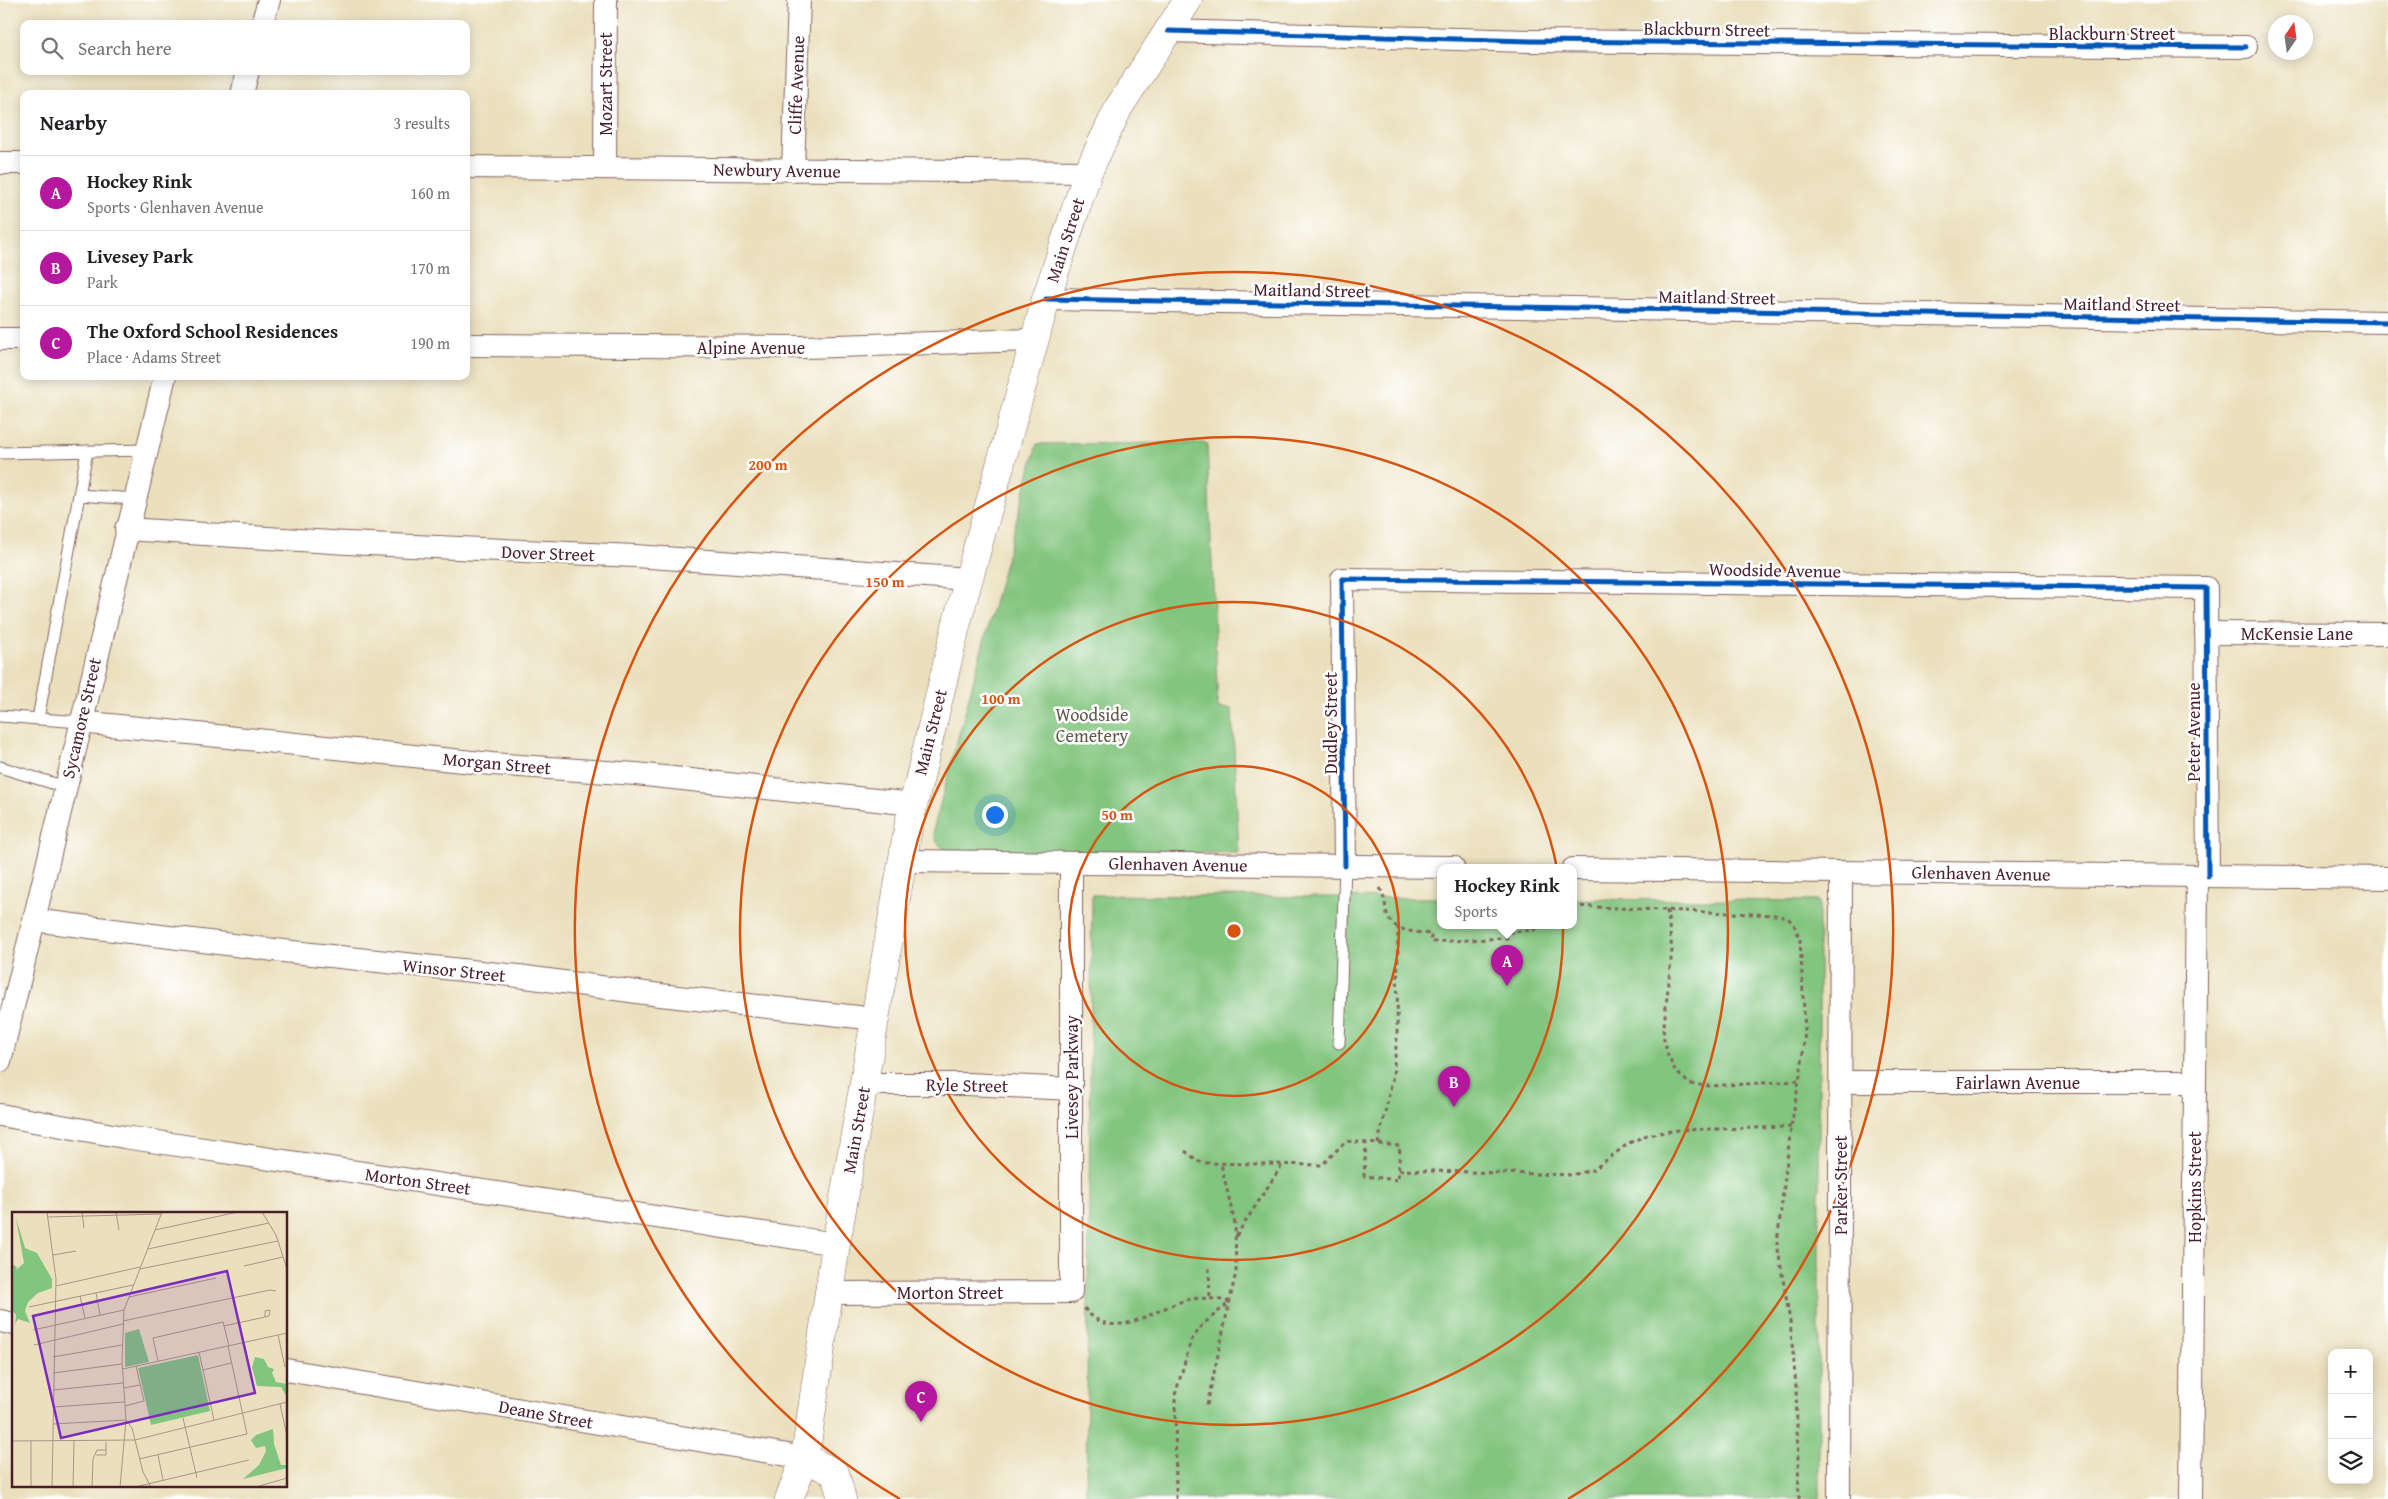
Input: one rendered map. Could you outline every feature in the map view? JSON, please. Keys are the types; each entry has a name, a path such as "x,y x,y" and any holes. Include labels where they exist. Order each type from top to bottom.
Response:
{"main road":[{"name":"Main Street","path":"790,1499 805,1458 836,1244 913,804 969,579 1046,299 1088,172 1119,107 1188,0"},
{"path":"805,1458 835,1472 842,1499"}],"street":[{"path":"263,20 268,0"},
{"name":"Mozart Street","path":"605,168 606,0"},
{"name":"Cliffe Avenue","path":"793,170 799,0"},
{"name":"Blackburn Street","path":"1168,31 1465,40 2246,47"},
{"path":"243,90 247,75"},
{"path":"0,163 20,163"},
{"name":"Newbury Avenue","path":"470,167 1088,172"},
{"name":"Maitland Street","path":"1046,299 2388,322"},
{"path":"0,339 20,339"},
{"name":"Alpine Avenue","path":"470,344 804,347 1036,340"},
{"name":"Sycamore Street","path":"0,1061 126,529 164,380"},
{"name":"Dover Street","path":"126,529 347,543 635,556 969,579"},
{"name":"Woodside Avenue","path":"1342,579 2206,588"},
{"name":"Dudley Street","path":"1342,579 1353,866"},
{"name":"Peter Avenue","path":"2202,876 2206,588"},
{"name":"McKensie Lane","path":"2206,633 2388,634"},
{"name":"Morgan Street","path":"80,722 492,764 636,774 913,804"},
{"name":"Glenhaven Avenue","path":"903,861 1437,867"},
{"name":"Livesey Parkway","path":"1071,863 1071,1292"},
{"name":"Glenhaven Avenue","path":"1577,869 2388,878"},
{"name":"Parker Street","path":"1839,1499 1841,872"},
{"name":"Hopkins Street","path":"2192,1499 2195,1082 2202,876"},
{"name":"Winsor Street","path":"33,920 274,950 518,976 660,995 876,1018"},
{"name":"Fairlawn Avenue","path":"1841,1082 2195,1082"},
{"name":"Ryle Street","path":"864,1084 967,1084 1070,1089"},
{"name":"Morton Street","path":"0,1115 134,1138 836,1244"},
{"name":"Morton Street","path":"830,1292 1071,1292"},
{"name":"Deane Street","path":"288,1370 805,1458"}],"lane":[{"path":"0,454 146,450"},
{"path":"38,719 87,452"},
{"path":"80,495 134,499"},
{"path":"0,716 80,722"},
{"path":"0,768 65,787"},
{"path":"1339,1043 1353,866"}],"path":[{"path":"1353,866 1362,886 1381,888 1388,917 1398,927 1431,934 1431,942 1506,938 1510,932 1535,929"},
{"path":"1577,906 1775,915 1788,918 1794,925 1800,939 1805,1030 1777,1243 1790,1321 1796,1386 1799,1499"},
{"path":"1667,910 1672,950 1663,1035 1668,1056 1676,1072 1690,1084 1709,1086 1799,1081"},
{"path":"1378,1144 1393,1076 1397,1038 1398,927"},
{"path":"1399,1170 1572,1175 1593,1170 1629,1143 1647,1135 1678,1130 1791,1127"},
{"path":"1185,1151 1198,1161 1221,1164 1322,1165 1346,1141 1400,1146 1398,1180 1364,1176 1366,1143"},
{"path":"1206,1405 1236,1272 1235,1224 1221,1164"},
{"path":"1236,1236 1282,1165"},
{"path":"1209,1268 1210,1298"},
{"path":"1071,1292 1092,1318 1103,1323 1124,1324 1191,1299 1210,1298 1230,1302"},
{"path":"1176,1499 1175,1395 1191,1341 1202,1325 1230,1302"}],"green space":[{"name":"Woodside Cemetery","path":"1207,443 1218,708 1232,709 1239,853 946,850 937,842 934,835 934,827 1037,444"},
{"path":"1092,895 1437,898 1437,929 1577,929 1577,899 1819,901 1819,1499 1086,1499"}],"cycle path":[{"path":"1168,31 1530,41 2246,47"},
{"path":"1046,299 2388,322"},
{"path":"1345,866 1342,579 2206,588 2208,876"}],"place":[{"name":"Hockey Rink","path":"1507,986"},
{"name":"Livesey Park","path":"1454,1107"},
{"name":"The Oxford School Residences","path":"921,1422"}]}
